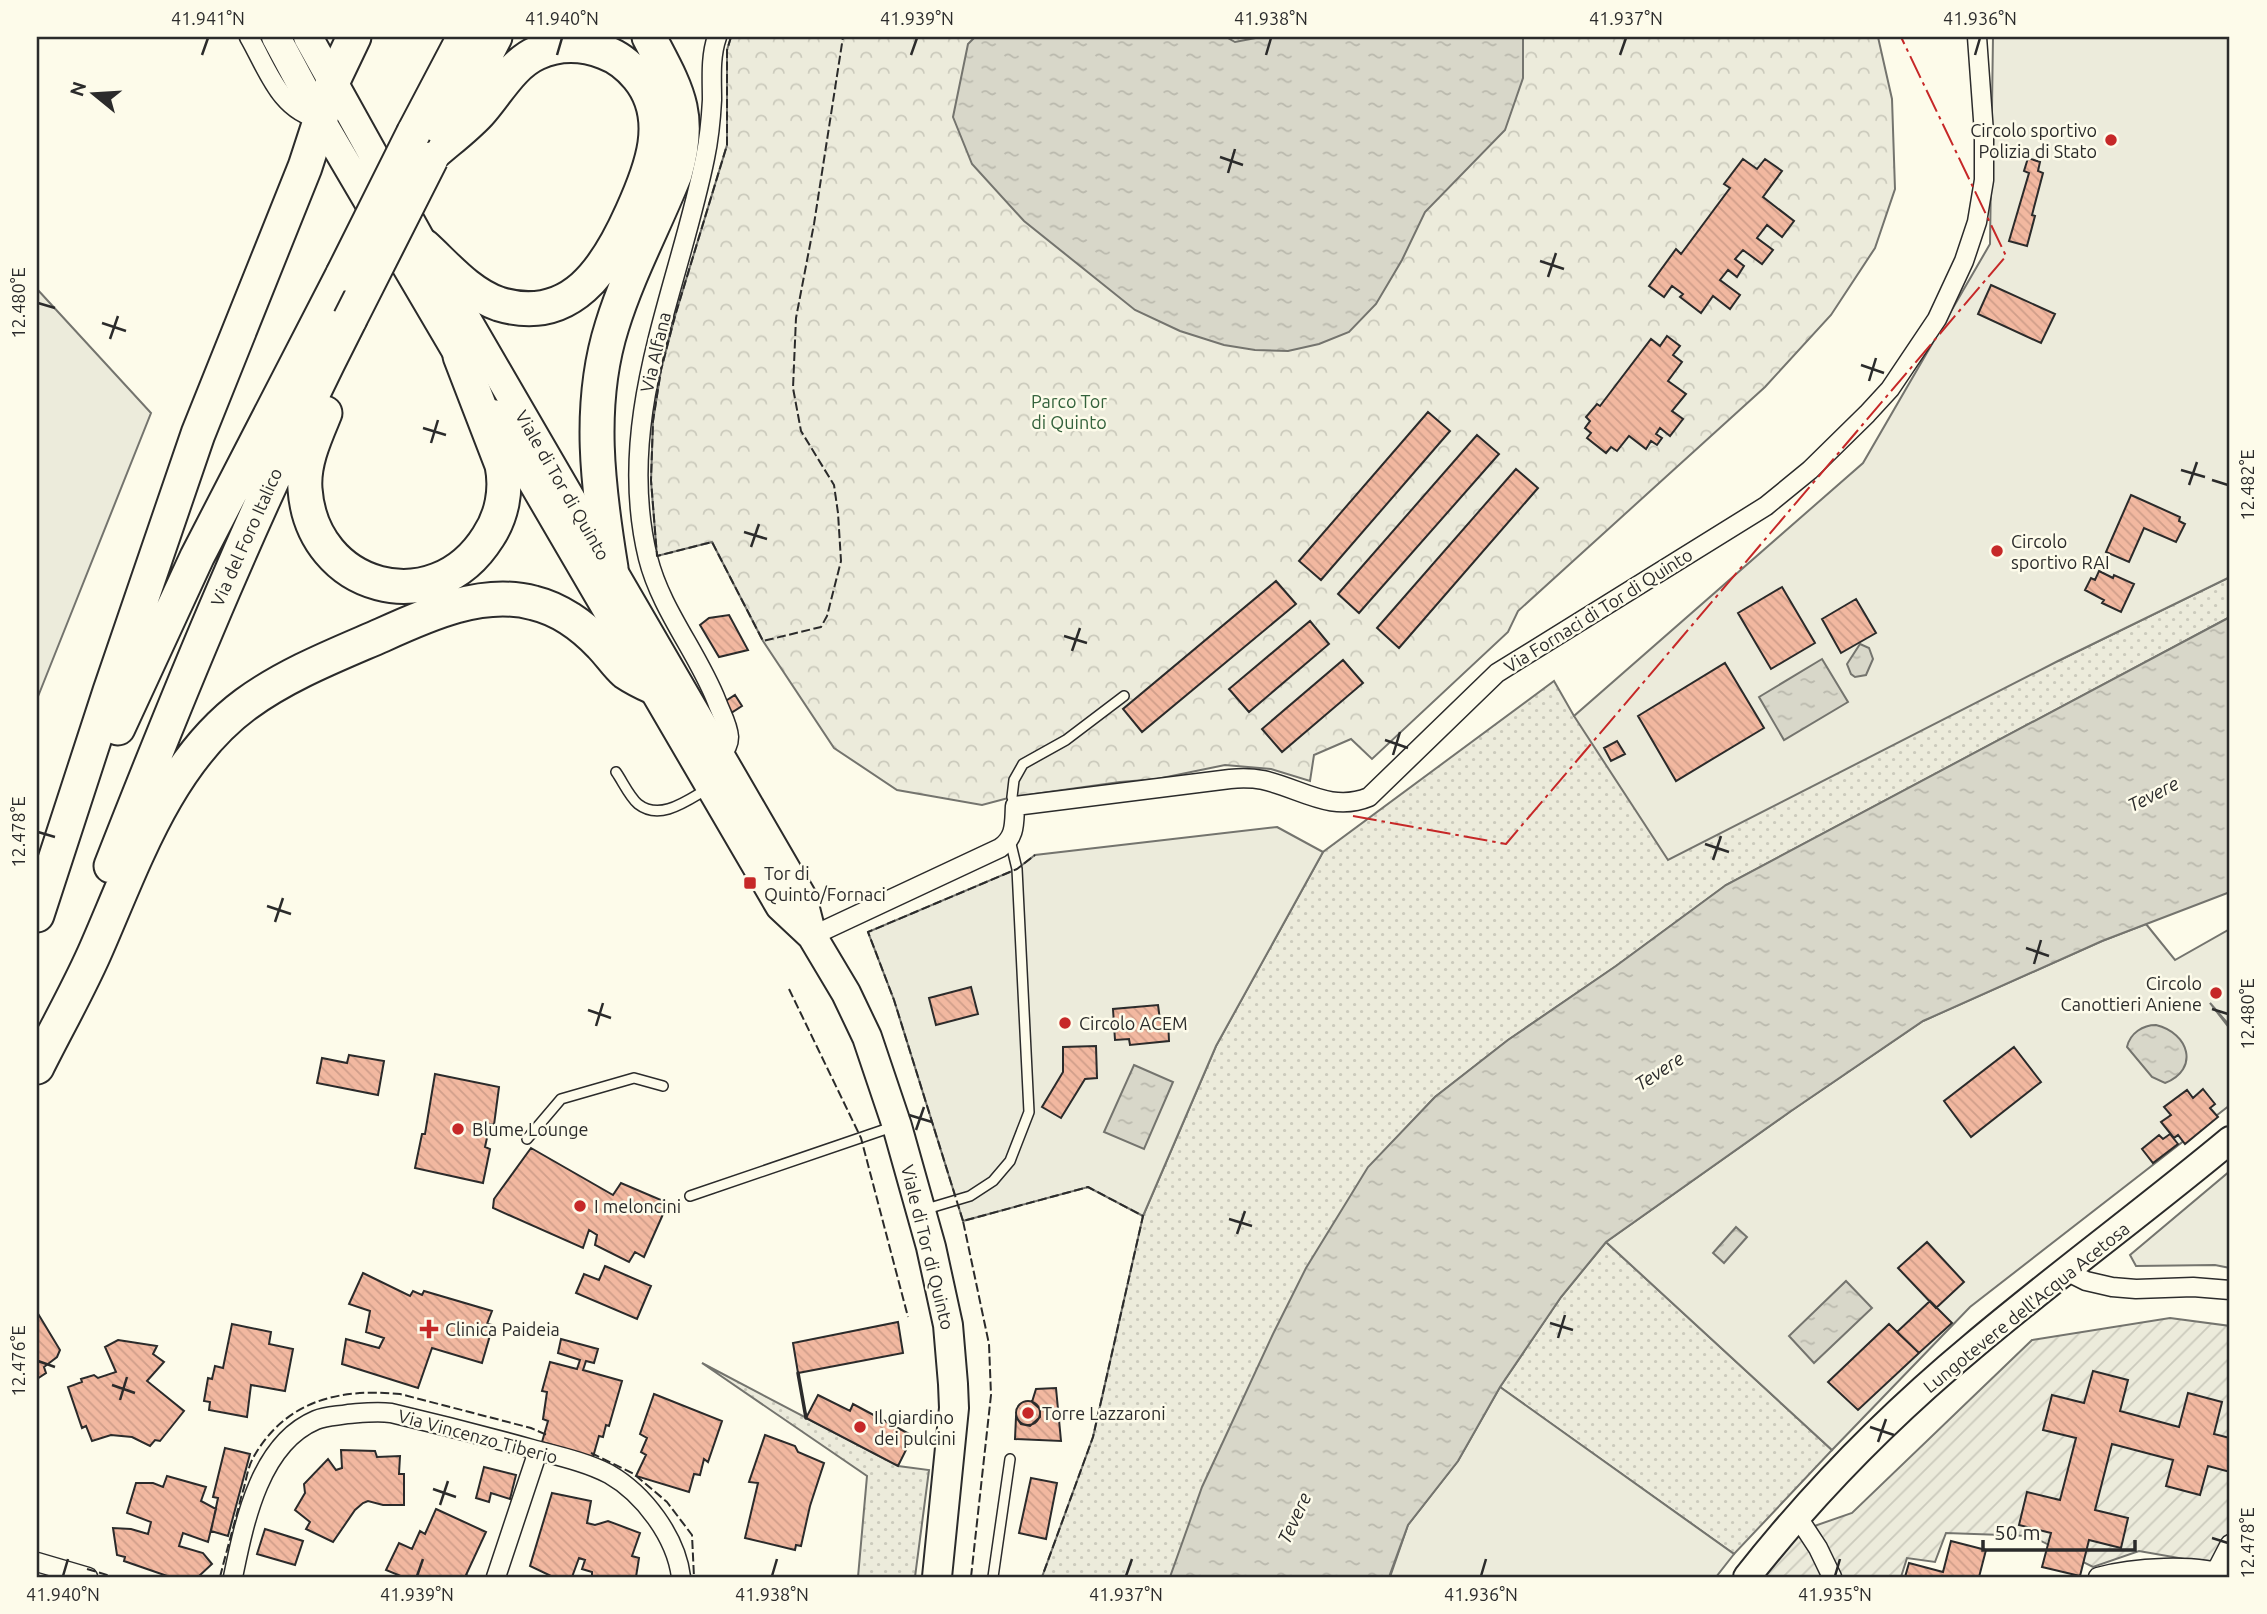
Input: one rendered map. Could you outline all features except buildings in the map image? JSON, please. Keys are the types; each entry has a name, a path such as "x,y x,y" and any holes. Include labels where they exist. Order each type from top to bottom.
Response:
{"highway":[{"path":"37,915 198,434 305,167 333,81 354,37"},
{"name":"Via del Foro Italico","path":"37,1054 224,584 347,325 427,148 464,37"},
{"name":"Via del Foro Italico","path":"37,924 124,715 197,556 240,471 344,274 427,148 495,37"},
{"path":"611,568 597,470 598,398 603,363 619,305 675,174 683,133 678,94 649,37"},
{"path":"424,246 475,292 499,303 519,308 534,308 567,298 588,284 598,273 629,219 643,188 654,153 655,112 640,80 615,57 591,48 562,46 539,52 526,59 469,123 427,148"},
{"path":"347,325 339,372 307,466 306,496 309,518 330,554 352,572 377,583 406,587 436,582 450,576 480,549 498,518 505,483 502,466 460,356"},
{"path":"37,1067 93,957 134,863 175,782 195,753 245,704 292,675 429,614 470,603 512,600 544,606 575,622 600,644 626,673 653,687"}],"main road":[{"name":"Viale di Tor di Quinto","path":"276,37 320,119 780,905 812,936 846,993 867,1037 897,1126 946,1311 954,1384 953,1420 937,1577"},
{"name":"Viale di Tor di Quinto","path":"308,37 424,246 802,897 812,936"},
{"name":"Lungotevere dell'Acqua Acetosa","path":"1747,1577 1848,1460 1942,1372 2230,1140"}],"street":[{"path":"249,37 286,102 301,113 320,119"},
{"name":"Via Alfana","path":"717,37 713,53 705,158 652,362 641,419 638,462 642,529 651,570 711,684 728,729 729,741 721,756"},
{"name":"Via Fornaci di Tor di Quinto","path":"1015,806 1241,778 1265,780 1334,803 1362,799 1382,786 1505,667 1766,506 1867,414 1890,389 1924,340 1961,268 1977,222 1984,180 1984,120 1978,37"},
{"path":"686,696 696,684 699,661"},
{"path":"812,936 1000,848 1010,840 1014,829 1015,806"},
{"path":"2066,1271 2112,1287 2230,1290"},
{"name":"Via Vincenzo Tiberio","path":"233,1577 248,1514 262,1475 289,1439 318,1419 370,1412 391,1413 538,1451 608,1474 627,1487 652,1513 678,1559 681,1577"},
{"path":"496,1577 538,1451"},
{"path":"1797,1516 1818,1548 1832,1577"},
{"path":"2098,1577 2116,1572 2158,1568 2223,1574 2230,1544"},
{"path":"37,1562 88,1577"}],"lane":[{"path":"1015,806 1012,797 1014,780 1023,764 1066,740 1124,696"},
{"path":"616,772 637,803 658,811 670,810 711,787"},
{"path":"921,1210 970,1196 993,1181 1010,1161 1029,1112 1017,869 1010,840"},
{"path":"527,1139 561,1099 635,1078 663,1086"},
{"path":"690,1196 897,1126"},
{"path":"993,1577 1010,1459"}],"green space":[{"name":"Parco Tor di Quinto","path":"731,37 1878,37 1892,99 1895,189 1875,248 1831,315 1765,387 1518,611 1508,632 1372,759 1351,739 1314,755 1310,781 1271,769 1225,765 1157,779 1012,797 982,805 897,790 834,748 763,641 712,542 657,556 651,481 653,421 661,370 675,316 727,145 727,50"},
{"name":"Circolo sportivo RAI","path":"1993,37 2230,37 2230,577 2058,661 1668,860 1574,716 1863,463 1990,244"},
{"path":"37,289 151,413 37,699"},
{"path":"2230,577 2230,617 1726,885 1616,966 1508,1040 1435,1097 1383,1152 1171,1577 1042,1577 1093,1437 1143,1216 1216,1046 1323,852 1554,681 1574,716 2058,661"},
{"name":"Circolo ACEM","path":"1277,827 1323,852 1216,1046 1143,1216 1088,1187 963,1221 894,1000 868,932 1017,869 1035,855"},
{"path":"2146,924 2175,960 2230,929 2230,1026 2210,1003 2230,1029 2230,1105 1970,1307 1832,1450 1606,1242 1923,1021"},
{"path":"2230,1171 2230,1268 2215,1265 2136,1266 2130,1255"},
{"path":"1606,1242 1832,1450 1734,1554 1500,1387 1561,1297"},
{"path":"2170,1318 2230,1326 2230,1567 2139,1551 2093,1567 2031,1536 1946,1533 1935,1562 1907,1558 1901,1577 1762,1577 1797,1532 1852,1513 2032,1340"},
{"path":"702,1363 898,1466 929,1470 915,1577 858,1577 867,1476"},
{"path":"1500,1387 1734,1554 1716,1577 1390,1577 1408,1525 1458,1461"}],"water":[{"path":"975,37 1226,37 1235,42 1261,37 1523,37 1523,78 1505,130 1425,212 1402,260 1376,304 1349,332 1319,344 1288,351 1255,350 1224,345 1180,331 1135,310 1024,221 972,164 953,117 968,44"},
{"name":"Tevere","path":"2230,617 2230,892 2102,941 1923,1021 1606,1242 1561,1297 1500,1387 1458,1461 1408,1525 1389,1577 1170,1577 1202,1487 1306,1268 1368,1167 1435,1097 1508,1040 1616,966 1726,885"},
{"path":"1860,644 1869,648 1873,659 1866,675 1855,677 1847,664"},
{"path":"1822,659 1848,702 1784,740 1759,697"},
{"path":"2156,1025 2176,1035 2186,1052 2183,1069 2165,1083 2152,1077 2127,1047 2138,1031 2146,1026"},
{"path":"1134,1065 1173,1082 1144,1149 1104,1132"},
{"path":"1736,1227 1747,1237 1724,1263 1713,1253"},
{"path":"1846,1281 1872,1308 1814,1363 1789,1336"}],"fence":[{"path":"731,37 727,50 727,145 661,370 653,421 651,480 657,556 712,542 763,641 821,627 827,616 841,561 834,485 801,431 793,388 796,318 814,224 843,37"},
{"path":"963,1221 894,1000 868,932 1017,869 1035,855"},
{"path":"789,989 861,1138 908,1317"},
{"path":"971,1577 991,1395 989,1344 963,1221 1088,1187 1143,1216 1093,1437 1042,1577"},
{"path":"220,1577 253,1458 281,1423 315,1402 355,1393 400,1394 531,1428 549,1436"},
{"path":"591,1453 634,1474 667,1502 692,1535 694,1577"},
{"path":"87,1569 114,1577"}],"wall":[{"path":"798,1373 806,1418"}],"power":[{"path":"1353,816 1506,844 2006,256 1901,37"}],"place":[{"name":"Circolo sportivo Polizia di Stato","path":"2111,140"},
{"name":"Circolo sportivo RAI","path":"1997,551"},
{"name":"Tor di Quinto/Fornaci","path":"750,883"},
{"name":"Circolo Canottieri Aniene","path":"2216,993"},
{"name":"Circolo ACEM","path":"1065,1023"},
{"name":"Blume Lounge","path":"458,1129"},
{"name":"I meloncini","path":"580,1206"},
{"name":"Clinica Paideia","path":"429,1329"},
{"name":"Torre Lazzaroni","path":"1028,1413"},
{"name":"Il giardino dei pulcini","path":"860,1427"}]}
